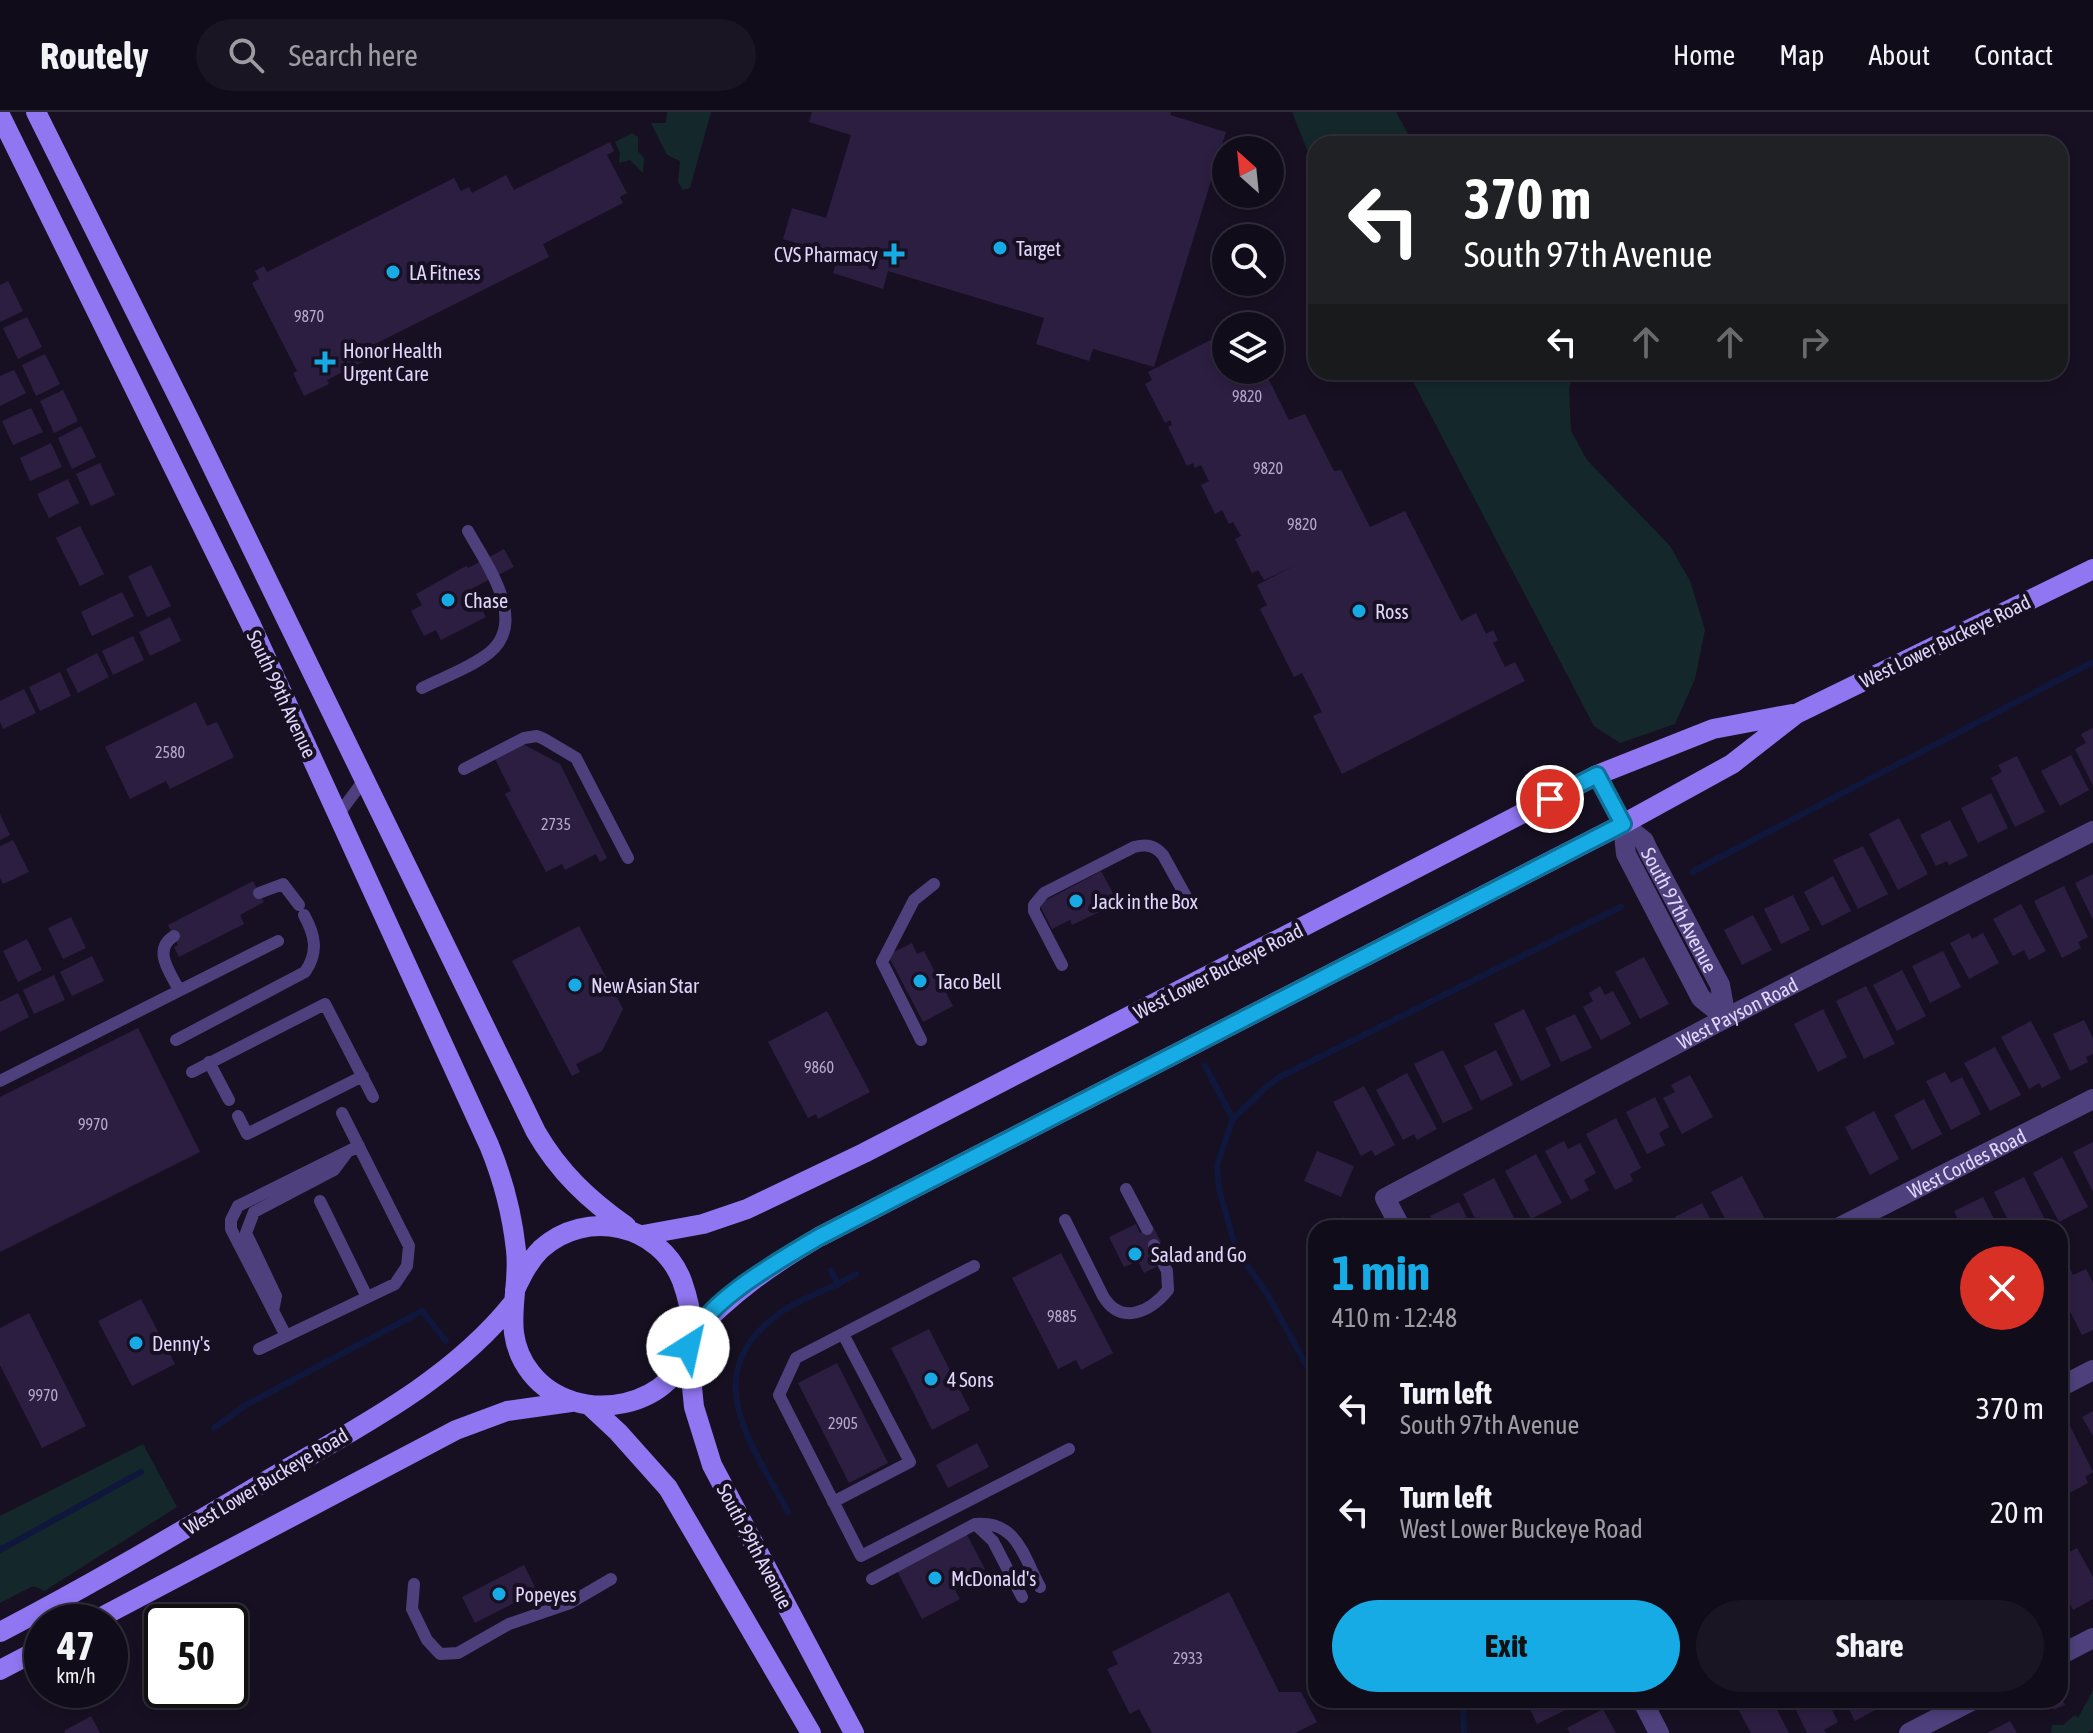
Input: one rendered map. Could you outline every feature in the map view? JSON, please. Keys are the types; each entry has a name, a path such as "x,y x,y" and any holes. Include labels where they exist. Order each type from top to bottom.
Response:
{"main road":[{"name":"South 99th Avenue","path":"36,112 543,1144 558,1167 587,1197 638,1233"},
{"name":"South 99th Avenue","path":"0,115 251,625 475,1111 498,1168 511,1216 516,1254 514,1297"},
{"path":"193,509 226,495"},
{"name":"West Lower Buckeye Road","path":"690,1341 723,1302 747,1282 819,1237 1623,824 1732,764 1796,714 2093,569"},
{"name":"West Lower Buckeye Road","path":"638,1233 703,1224 747,1209 864,1153 1597,775 1713,729 1796,714"},
{"path":"581,1404 625,1404 657,1389 675,1370 690,1341 692,1316 680,1277 659,1246 638,1233 609,1226 585,1227 562,1235 541,1249 526,1268 514,1297 512,1328 519,1352 531,1373 550,1390 581,1404 618,1432 668,1488 811,1733"},
{"name":"West Lower Buckeye Road","path":"0,1632 177,1534 431,1380 492,1329 514,1297"},
{"name":"South 99th Avenue","path":"690,1341 694,1407 712,1465 854,1733"},
{"name":"West Lower Buckeye Road","path":"127,1604 456,1430 507,1411 581,1404"},
{"path":"0,1670 24,1657"}],"street":[{"name":"South 97th Avenue","path":"1597,775 1623,824 1644,841 1720,985 1726,1018"},
{"name":"West Payson Road","path":"1397,1220 1385,1198 1726,1018 2093,831"},
{"name":"West Cordes Road","path":"1854,1220 2093,1099"},
{"path":"2068,1383 2093,1370"},
{"path":"2068,1651 2093,1638"},
{"path":"1646,1708 1659,1733"},
{"path":"1909,1733 1957,1708"}],"lane":[{"path":"422,688 483,657 493,650 502,635 506,617 505,600 468,531"},
{"path":"464,769 524,738 537,736 544,739 576,758 628,858"},
{"path":"338,815 364,780"},
{"path":"1062,965 1034,911 1037,899 1134,847 1147,844 1163,855 1189,902"},
{"path":"176,1040 305,972 315,944 313,931 302,910 283,884 259,893"},
{"path":"921,1040 882,962 914,900 934,884"},
{"path":"174,936 165,942 162,950 179,990"},
{"path":"0,1081 278,941"},
{"path":"192,1072 325,1004 373,1097"},
{"path":"209,1062 229,1100"},
{"path":"238,1116 247,1134 363,1076"},
{"path":"259,1349 395,1284 407,1266 409,1246 353,1149 342,1113"},
{"path":"286,1336 231,1229 231,1220 238,1206 353,1149"},
{"path":"1126,1189 1147,1229"},
{"path":"320,1201 367,1297"},
{"path":"1065,1220 1103,1296 1110,1308 1119,1313 1128,1315 1143,1309 1159,1300 1168,1290 1167,1271 1154,1245"},
{"path":"974,1266 796,1358 779,1395 861,1556 1069,1449"},
{"path":"833,1502 910,1462 843,1334"},
{"path":"872,1579 975,1524 992,1523 1011,1534 1040,1587"},
{"path":"975,1524 993,1541 1022,1597"},
{"path":"414,1584 412,1609 432,1647 440,1654 448,1655 458,1653 509,1624 570,1603 611,1579"}],"green space":[{"path":"667,112 711,112 690,188 683,190 678,182 680,161 667,155 651,123 666,123"},
{"path":"1292,112 1396,112 1409,136 1308,136 1308,152"},
{"path":"632,133 638,137 638,151 644,158 643,173 630,160 619,163 620,153 615,142"},
{"path":"1412,380 1572,380 1569,389 1571,431 1587,460 1670,546 1690,581 1705,630 1695,679 1675,724 1620,743 1594,726"},
{"path":"143,1444 177,1507 45,1591 33,1586 0,1603 0,1516"},
{"path":"2093,1690 2093,1730 2087,1733 2051,1733 2052,1725 2063,1725 2075,1715 2078,1718"}],"building":[{"name":"Target","path":"812,112 1171,112 1170,115 1226,132 1225,136 1212,136 1212,178 1154,367 1093,349 1089,361 1036,344 1044,318 888,271 883,289 833,273 838,256 783,239 792,208 826,218 851,135 809,122"},
{"path":"610,142 614,151 607,155 627,193 620,197 623,203 543,244 549,257 365,349 370,358 304,396 293,373 297,371 252,283 259,279 255,271 264,266 267,272 454,178 461,191 469,187 472,193 506,175 514,190"},
{"path":"8,281 23,311 0,322 0,285"},
{"path":"27,317 42,347 18,359 3,328"},
{"path":"1212,339 1212,384 1271,384 1289,420 1305,414 1334,471 1341,470 1370,527 1405,511 1461,621 1476,613 1486,634 1493,630 1498,640 1493,643 1505,667 1515,662 1525,681 1342,774 1313,716 1322,712 1302,673 1294,677 1260,609 1267,605 1257,585 1296,565 1264,580 1258,570 1252,573 1235,539 1241,536 1233,522 1229,524 1222,510 1215,514 1201,485 1209,481 1201,465 1195,468 1193,463 1187,466 1168,427 1172,425 1170,420 1165,423 1145,384 1152,380 1148,372"},
{"path":"45,354 60,384 36,396 22,365"},
{"path":"14,370 26,393 0,406 0,376"},
{"path":"63,390 78,421 54,433 40,401"},
{"path":"31,408 43,432 13,445 2,421"},
{"path":"81,426 96,457 72,469 58,438"},
{"path":"51,443 62,467 30,481 20,458"},
{"path":"100,463 115,495 91,506 76,474"},
{"path":"68,479 79,503 49,518 37,494"},
{"path":"80,526 104,574 80,586 56,538"},
{"name":"Chase","path":"504,549 514,567 471,589 486,617 441,640 436,630 424,636 411,611 422,605 416,594"},
{"path":"151,565 171,606 147,617 128,576"},
{"path":"122,592 134,616 92,636 81,612"},
{"path":"170,617 181,641 150,656 139,632"},
{"path":"133,636 144,660 113,675 102,651"},
{"path":"97,653 109,677 78,693 66,669"},
{"path":"60,672 71,696 40,711 29,687"},
{"path":"24,689 36,713 3,729 0,701"},
{"path":"196,702 207,726 217,722 234,757 170,789 166,781 130,799 105,747"},
{"path":"2093,728 2093,786 2075,749 2086,743 2081,734"},
{"path":"523,744 560,764 607,858 600,862 596,854 565,870 562,864 546,872 505,794 511,791 495,759"},
{"path":"2071,755 2089,790 2060,806 2041,771"},
{"path":"2017,756 2045,812 2015,827 1991,778 2002,772 1998,765"},
{"path":"1991,793 2008,828 1978,843 1961,808"},
{"path":"0,814 10,835 0,840"},
{"path":"1899,818 1928,874 1898,890 1869,834"},
{"path":"1950,820 1968,856 1949,865 1947,861 1936,866 1920,835"},
{"path":"13,840 29,872 3,884 0,878 0,846"},
{"path":"1863,846 1888,894 1858,909 1833,860"},
{"name":"Jack in the Box","path":"1101,871 1114,895 1108,899 1110,903 1072,925 1070,920 1052,929 1039,904"},
{"path":"2093,874 2093,920 2075,883"},
{"path":"1833,876 1851,911 1822,926 1804,892"},
{"path":"253,881 264,902 240,915 244,924 179,957 174,947 178,945 168,925"},
{"path":"2064,886 2088,937 2078,942 2081,948 2062,958 2034,901"},
{"path":"1793,895 1810,930 1781,944 1764,909"},
{"path":"2021,904 2046,951 2029,960 2024,950 2013,956 1993,919"},
{"path":"1753,915 1772,950 1742,965 1724,930"},
{"path":"71,917 86,948 63,959 48,928"},
{"path":"579,926 623,1009 602,1051 576,1064 580,1072 572,1076 512,961"},
{"path":"1969,933 1972,939 1983,933 1999,963 1969,979 1950,943"},
{"path":"27,939 42,970 18,982 3,951"},
{"name":"Taco Bell","path":"912,943 917,954 924,951 953,1006 923,1022 888,955"},
{"path":"1943,951 1961,987 1930,1003 1912,966"},
{"path":"92,956 104,981 72,996 60,972"},
{"path":"1644,957 1669,1004 1640,1019 1615,972"},
{"path":"1902,970 1926,1016 1897,1031 1873,985"},
{"path":"54,975 65,1000 34,1014 23,990"},
{"path":"1600,986 1605,995 1613,991 1631,1024 1601,1040 1583,1007 1593,1001 1589,993"},
{"path":"1866,986 1895,1044 1864,1059 1836,1001"},
{"path":"18,993 29,1017 0,1032 0,1002"},
{"path":"1524,1009 1551,1066 1521,1081 1494,1024"},
{"path":"1823,1009 1847,1057 1818,1072 1794,1024"},
{"path":"827,1011 870,1092 818,1119 816,1114 808,1118 768,1042"},
{"path":"1575,1014 1592,1048 1561,1062 1545,1028"},
{"path":"2084,1020 2093,1038 2093,1054 2086,1057 2088,1062 2070,1071 2053,1034"},
{"path":"2031,1021 2061,1078 2042,1088 2039,1083 2029,1089 2001,1037"},
{"path":"138,1028 200,1152 0,1252 0,1097"},
{"path":"1995,1047 2021,1095 1990,1111 1964,1063"},
{"path":"1443,1050 1473,1109 1443,1123 1414,1064"},
{"path":"1496,1050 1513,1085 1481,1101 1464,1066"},
{"path":"1945,1072 1951,1083 1962,1077 1981,1114 1951,1130 1926,1081"},
{"path":"1407,1073 1437,1129 1417,1140 1414,1134 1403,1140 1376,1090"},
{"path":"1690,1075 1713,1117 1682,1134 1663,1098 1675,1092 1671,1085"},
{"path":"1364,1086 1395,1145 1375,1156 1372,1150 1361,1156 1333,1102"},
{"path":"1655,1097 1669,1127 1659,1133 1665,1145 1647,1154 1626,1112"},
{"path":"1924,1099 1942,1134 1912,1150 1894,1115"},
{"path":"1874,1111 1899,1159 1870,1175 1845,1127"},
{"path":"1616,1118 1641,1168 1630,1174 1633,1181 1615,1190 1586,1134"},
{"path":"1564,1141 1568,1149 1580,1143 1596,1173 1584,1180 1589,1190 1571,1200 1545,1151"},
{"path":"2093,1142 2093,1192 2073,1152"},
{"path":"1317,1151 1354,1166 1341,1197 1304,1181"},
{"path":"1536,1154 1562,1203 1531,1219 1505,1171"},
{"path":"2062,1157 2088,1207 2058,1220 2033,1173"},
{"path":"1742,1176 1765,1220 1726,1220 1711,1192"},
{"path":"2024,1177 2045,1220 2008,1220 1994,1192"},
{"path":"1494,1178 1515,1220 1476,1220 1463,1194"},
{"path":"1983,1197 1994,1220 1958,1220 1954,1211"},
{"path":"1459,1202 1468,1220 1432,1220 1430,1216"},
{"path":"1702,1203 1711,1220 1677,1220 1675,1217"},
{"name":"Salad and Go","path":"1136,1224 1140,1233 1153,1226 1161,1242 1149,1247 1158,1266 1144,1273 1138,1261 1124,1267 1109,1237"},
{"path":"1061,1253 1113,1353 1081,1370 1076,1360 1058,1369 1012,1278"},
{"path":"2086,1269 2093,1283 2093,1330 2082,1335 2068,1308 2068,1270 2073,1275"},
{"name":"Denny's","path":"141,1299 175,1364 132,1386 98,1321"},
{"path":"29,1313 86,1426 42,1448 0,1365 0,1328"},
{"name":"4 Sons","path":"929,1329 970,1410 932,1430 891,1348"},
{"path":"837,1363 888,1463 849,1483 798,1383"},
{"path":"2093,1411 2093,1436 2082,1417"},
{"path":"2068,1422 2093,1472 2085,1477 2088,1483 2068,1494"},
{"path":"977,1443 989,1467 948,1488 936,1465"},
{"name":"McDonald's","path":"966,1533 985,1569 953,1586 960,1599 922,1619 896,1569"},
{"path":"2077,1548 2093,1577 2093,1599 2073,1610 2068,1600 2068,1553"},
{"name":"Popeyes","path":"524,1565 537,1591 475,1623 462,1597"},
{"path":"1229,1592 1279,1692 1301,1692 1317,1722 1295,1733 1152,1733 1139,1709 1130,1714 1107,1669 1118,1664 1112,1652"},
{"path":"1529,1708 1570,1708 1537,1724"},
{"path":"1776,1708 1789,1733 1751,1733 1738,1709"},
{"path":"1795,1708 1831,1708 1838,1722 1824,1730 1826,1733 1807,1733"},
{"path":"1848,1708 1879,1708 1855,1721"},
{"path":"1603,1709 1616,1733 1570,1733 1567,1728"},
{"path":"91,1716 100,1733 65,1733 64,1731"},
{"path":"2010,1721 2017,1733 1987,1733"}],"waterway":[{"path":"1692,872 2093,662"},
{"path":"1308,1368 1268,1295 1236,1249 1219,1189 1217,1165 1233,1119 1280,1077 1621,907"},
{"path":"1205,1066 1233,1119"},
{"path":"831,1270 838,1285"},
{"path":"788,1512 747,1435 739,1410 736,1385 740,1360 754,1336 780,1313 856,1274"},
{"path":"214,1428 246,1405 422,1311 446,1341"},
{"path":"0,1550 141,1472"},
{"path":"1463,1708 1464,1733"}],"place":[{"name":"Target","path":"1000,248"},
{"name":"CVS Pharmacy","path":"894,254"},
{"name":"LA Fitness","path":"393,272"},
{"name":"Honor Health Urgent Care","path":"325,362"},
{"name":"Chase","path":"448,600"},
{"name":"Ross","path":"1359,611"},
{"name":"Jack in the Box","path":"1076,901"},
{"name":"Taco Bell","path":"920,981"},
{"name":"New Asian Star","path":"575,985"},
{"name":"Salad and Go","path":"1135,1254"},
{"name":"Denny's","path":"136,1343"},
{"name":"4 Sons","path":"931,1379"},
{"name":"McDonald's","path":"935,1578"},
{"name":"Popeyes","path":"499,1594"}],"route":[{"path":"688,1347 691,1336 723,1302 773,1264 819,1237 1623,824 1597,775 1550,799"}]}
